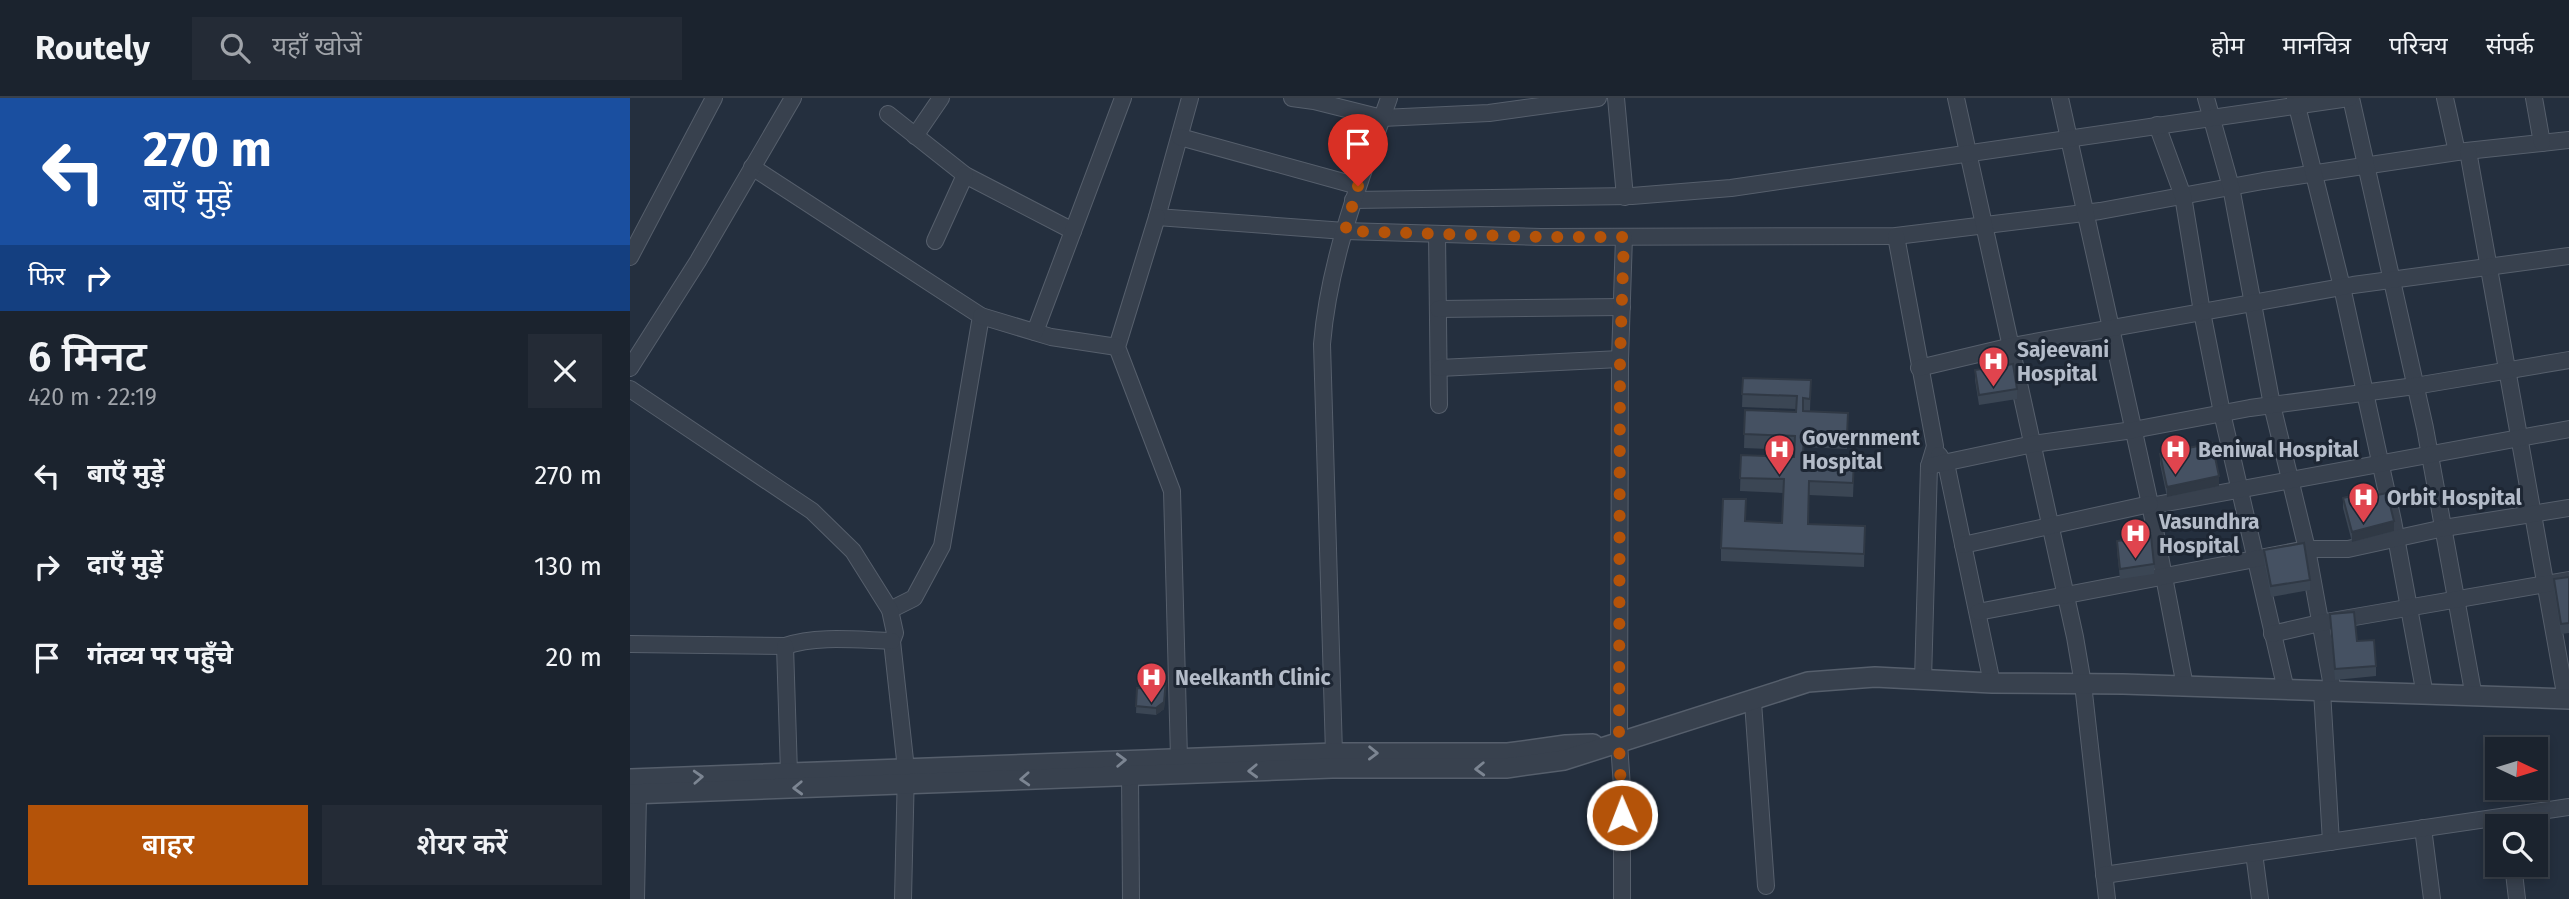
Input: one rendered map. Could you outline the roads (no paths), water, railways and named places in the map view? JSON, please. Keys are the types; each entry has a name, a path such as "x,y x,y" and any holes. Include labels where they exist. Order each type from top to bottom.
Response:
{"street":[{"path":"630,257 714,98"},
{"path":"630,368 698,261 793,98"},
{"path":"915,136 941,98"},
{"path":"1035,332 1123,98"},
{"path":"1179,758 1171,491 1116,347 1157,217 1190,98"},
{"path":"1292,98 1314,100 1382,118 1489,113 1598,98"},
{"path":"1334,752 1322,344 1325,305 1355,193 1390,98"},
{"path":"1616,98 1625,197"},
{"path":"1956,98 2067,595 2083,684 2106,899"},
{"path":"2060,98 2150,505 2185,687"},
{"path":"2206,98 2231,187 2272,405 2307,549 2320,623 2328,692 2331,842"},
{"path":"1180,137 1355,193 1625,197 1731,188 2211,117 2296,101 2350,98 2429,453 2474,697"},
{"path":"633,789 789,773 905,777 1130,775 1332,768 1506,768 1564,760 1720,709 1753,702 1808,682 1875,677 1992,683 2568,699 2488,266 2463,151 2445,98"},
{"path":"2534,98 2542,143"},
{"path":"2296,101 2342,287 2396,540 2425,695"},
{"path":"887,114 965,175 1073,231"},
{"path":"2157,125 2183,196 2222,413 2286,690"},
{"path":"1157,217 1345,231 1437,234 1624,237 1896,236 2084,213 2463,151 2542,143 2568,144"},
{"path":"752,167 981,316 1051,337 1116,347"},
{"path":"935,241 965,175"},
{"path":"1437,234 1439,405"},
{"path":"1896,236 1935,446 1923,680"},
{"path":"1622,899 1622,787 1619,743 1620,359 1624,237"},
{"path":"1919,368 2012,346 2342,287 2569,256"},
{"path":"1438,309 1622,307"},
{"path":"890,610 914,598 942,546 981,316"},
{"path":"1439,368 1620,359"},
{"path":"1936,464 2033,444 2569,360"},
{"path":"630,389 812,511 853,551 890,610 895,633 892,641 905,777 903,899"},
{"path":"1963,545 2150,505 2569,429"},
{"path":"1936,464 1963,545 1992,683"},
{"path":"1978,612 2307,549 2348,550 2444,528 2569,508"},
{"path":"2272,634 2320,623 2569,580"},
{"path":"630,644 785,646 838,640 892,641"},
{"path":"785,646 789,773"},
{"path":"1753,702 1766,886"},
{"path":"633,789 905,777 1179,758 1334,752 1508,753 1566,745 1619,743"},
{"path":"1130,775 1131,899"},
{"path":"633,789 636,899"},
{"path":"2539,814 2569,807"},
{"path":"2104,875 2423,828 2485,823"},
{"path":"2423,828 2432,899"},
{"path":"2254,853 2260,899"},
{"path":"2514,877 2517,899"}],"place":[{"name":"Sajeevani Hospital","path":"1994,389"},
{"name":"Government Hospital","path":"1779,477"},
{"name":"Beniwal Hospital","path":"2175,477"},
{"name":"Orbit Hospital","path":"2364,525"},
{"name":"Vasundhra Hospital","path":"2136,561"},
{"name":"Neelkanth Clinic","path":"1152,705"}]}
